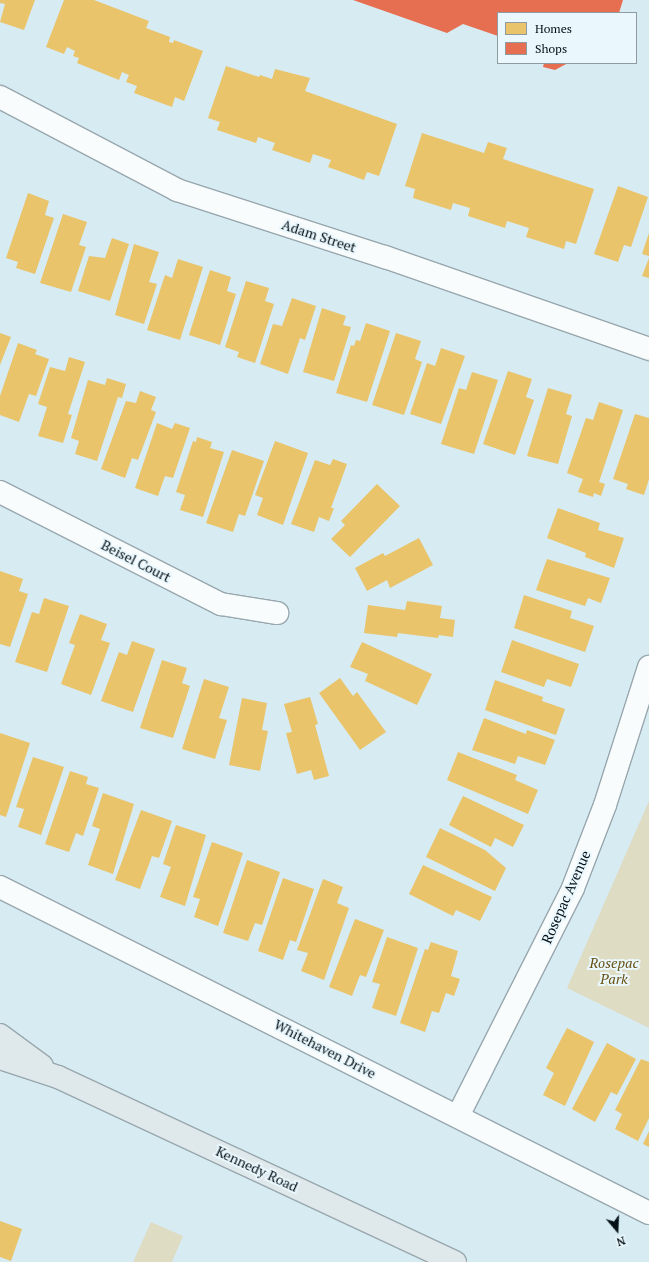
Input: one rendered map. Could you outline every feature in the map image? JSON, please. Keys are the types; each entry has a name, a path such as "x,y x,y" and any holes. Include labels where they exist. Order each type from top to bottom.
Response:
{"main road":[{"path":"0,1035 58,1077"},
{"path":"0,1058 58,1077"},
{"name":"Kennedy Road","path":"58,1077 455,1262"}],"street":[{"name":"Adam Street","path":"0,96 177,190 385,257 649,349"},
{"name":"Beisel Court","path":"0,492 221,604 277,613"},
{"name":"Rosepac Avenue","path":"458,1116 573,888 605,805 649,667"},
{"name":"Whitehaven Drive","path":"0,887 649,1213"}],"green space":[{"name":"Rosepac Park","path":"649,801 649,1028 567,988"},
{"path":"151,1222 183,1236 172,1262 133,1262"}],"building: Homes":[{"path":"0,0 35,0 24,30 0,22 5,4 0,3"},
{"path":"64,0 94,0 149,21 146,28 170,37 169,42 173,43 174,40 203,51 184,101 175,97 172,107 134,93 137,86 126,82 129,75 122,72 119,80 77,63 79,58 73,56 75,51 67,47 64,54 46,47"},
{"path":"226,66 259,77 260,75 272,79 275,69 310,78 305,91 397,124 379,176 367,172 364,180 328,167 331,160 313,154 310,163 272,150 275,143 258,137 256,143 217,130 220,122 208,118"},
{"path":"422,133 484,153 488,142 507,148 503,159 594,189 576,244 566,241 564,249 526,237 529,228 507,221 505,228 468,216 470,208 453,203 451,210 413,198 415,189 405,186"},
{"path":"618,186 648,197 631,247 624,245 618,262 594,254"},
{"path":"28,193 49,201 45,215 54,218 35,274 16,268 18,262 6,258"},
{"path":"63,214 87,222 79,245 86,247 71,292 40,283"},
{"path":"649,233 649,256 642,254"},
{"path":"112,238 129,244 110,301 78,291 89,256 105,258"},
{"path":"134,244 159,252 149,282 157,284 144,324 115,315"},
{"path":"649,258 649,278 642,276"},
{"path":"178,259 203,267 180,340 147,330 165,275 172,278"},
{"path":"210,270 231,277 227,291 236,294 220,345 189,335"},
{"path":"246,281 269,288 265,301 274,304 255,363 237,357 239,352 225,347"},
{"path":"292,298 316,306 305,340 300,338 288,374 260,364 273,324 282,326"},
{"path":"322,308 346,316 343,325 351,327 334,381 303,372"},
{"path":"366,323 390,331 367,402 336,393 351,345 354,346 356,340 360,341"},
{"path":"0,333 11,337 0,365"},
{"path":"396,333 421,341 415,359 422,362 404,415 372,405"},
{"path":"18,343 37,350 35,354 49,359 36,396 29,394 19,422 0,415 0,396"},
{"path":"441,348 465,356 441,424 410,414 427,363 435,366"},
{"path":"69,357 85,362 68,414 72,415 63,443 38,436 47,407 38,404 50,367 65,371"},
{"path":"508,371 532,379 526,397 534,400 515,455 483,444"},
{"path":"472,372 498,380 474,454 441,444 459,388 466,390"},
{"path":"107,378 126,384 122,398 118,397 97,461 75,454 79,441 71,438 88,380 105,385"},
{"path":"548,388 572,395 566,414 572,416 558,464 527,456"},
{"path":"140,391 156,397 151,410 156,412 138,460 132,458 125,478 101,469 126,401 136,403"},
{"path":"599,402 623,410 599,482 605,484 601,496 594,493 593,497 578,492 583,479 567,473 586,418 593,420"},
{"path":"635,414 649,418 649,479 644,495 626,489 628,484 613,479"},
{"path":"157,423 172,429 175,423 190,428 173,478 165,476 158,496 135,488"},
{"path":"197,437 212,442 210,448 224,452 203,517 180,510 185,495 176,492 193,441 196,442"},
{"path":"275,441 308,453 283,525 257,515 263,498 255,495"},
{"path":"232,450 264,461 245,516 239,514 233,532 206,523"},
{"path":"333,459 347,464 331,508 334,508 329,521 319,517 314,532 291,524 315,460 330,465"},
{"path":"377,484 400,506 350,557 331,539 345,525 341,521"},
{"path":"558,508 600,523 598,530 624,538 614,568 585,557 586,553 547,538"},
{"path":"419,538 433,565 390,588 387,580 367,591 355,568 383,553 385,556"},
{"path":"547,559 610,578 601,603 588,598 585,606 536,590"},
{"path":"0,571 23,579 19,591 28,594 10,647 0,644"},
{"path":"524,595 572,611 570,618 594,626 585,652 514,628"},
{"path":"44,598 69,606 47,672 15,662 32,612 39,614"},
{"path":"407,601 442,606 440,618 455,620 453,637 439,635 438,638 398,633 397,637 364,633 368,605 405,610"},
{"path":"80,614 107,624 101,640 110,643 91,695 61,684 75,645 69,643"},
{"path":"512,640 579,664 571,687 547,679 544,687 501,672"},
{"path":"132,641 155,649 133,712 101,701 119,652 127,655"},
{"path":"362,642 432,674 417,705 365,681 368,674 350,667"},
{"path":"162,660 187,668 182,683 190,686 173,738 140,728"},
{"path":"340,678 353,696 357,692 386,732 360,750 319,693"},
{"path":"204,679 229,687 219,718 227,720 215,759 182,749"},
{"path":"495,680 543,697 542,701 565,709 556,735 485,710"},
{"path":"310,697 318,724 315,725 329,776 314,780 311,770 297,774 286,733 292,732 284,704"},
{"path":"242,698 267,703 262,730 268,731 260,771 229,765"},
{"path":"484,718 526,734 527,730 555,740 545,765 518,756 515,764 472,750"},
{"path":"0,733 30,743 6,817 0,815"},
{"path":"458,752 517,775 515,780 538,790 528,814 447,780"},
{"path":"33,757 64,767 41,835 18,827 24,809 16,807"},
{"path":"70,771 88,777 86,784 99,788 83,836 76,833 69,852 45,844"},
{"path":"103,793 134,804 113,874 88,865 100,829 92,826"},
{"path":"463,796 524,825 513,847 495,838 491,847 449,825"},
{"path":"141,810 172,821 159,858 152,856 140,889 115,880"},
{"path":"176,825 206,835 185,906 160,897 171,867 163,864"},
{"path":"440,828 485,850 506,868 495,891 426,857"},
{"path":"212,842 243,853 218,926 194,917 200,899 193,897"},
{"path":"247,860 280,872 262,925 255,923 248,941 223,933"},
{"path":"423,865 492,897 480,921 456,910 453,916 409,894"},
{"path":"283,878 314,889 296,942 290,940 283,960 258,951"},
{"path":"323,879 343,887 337,903 349,908 324,980 301,971 308,953 297,950"},
{"path":"355,919 384,930 366,977 360,975 352,996 329,987"},
{"path":"387,937 418,948 396,1016 372,1008 380,984 372,982"},
{"path":"431,942 458,951 451,976 460,979 454,996 446,993 439,1013 432,1011 425,1032 400,1023 425,949 428,950"},
{"path":"567,1028 594,1042 565,1106 543,1095 554,1073 546,1068"},
{"path":"607,1043 636,1059 617,1095 611,1092 595,1122 572,1109"},
{"path":"641,1059 649,1062 649,1118 638,1141 615,1129 622,1114 615,1110"},
{"path":"649,1131 649,1147 643,1144"},
{"path":"0,1221 22,1229 11,1261 0,1257"}],"building: Shops":[{"path":"353,0 623,0 619,12 497,12 497,36 463,24 447,33"},
{"path":"544,64 566,64 555,70 543,67"}]}
